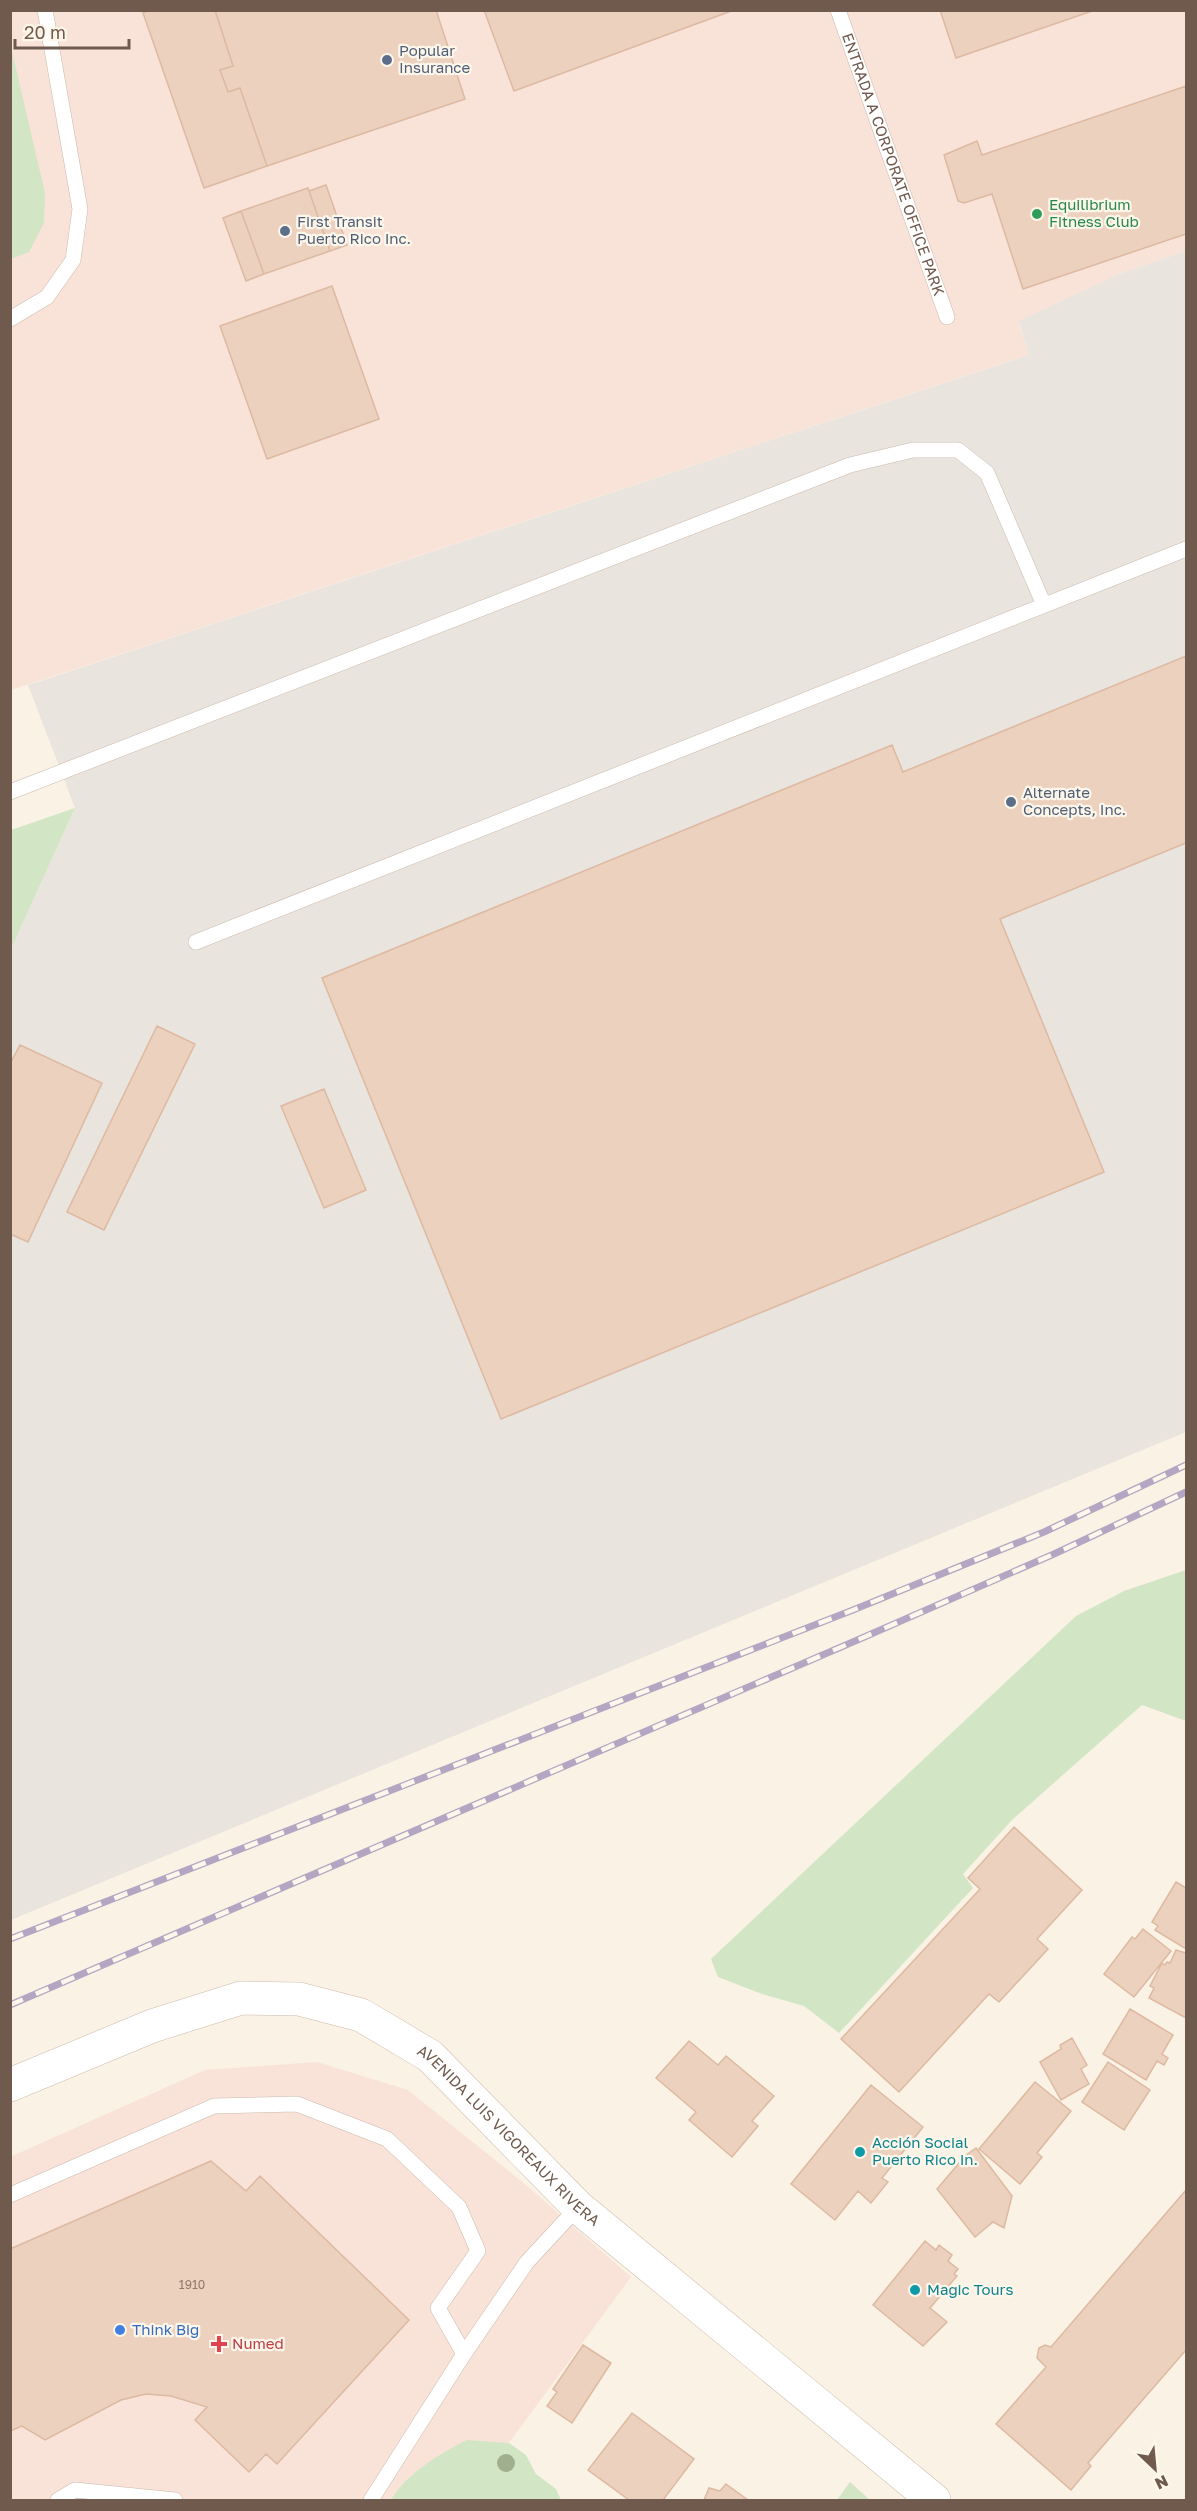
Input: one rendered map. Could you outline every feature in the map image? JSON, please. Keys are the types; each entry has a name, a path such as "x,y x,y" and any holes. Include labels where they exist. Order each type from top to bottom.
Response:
{"main road":[{"name":"AVENIDA LUIS VIGOREAUX RIVERA","path":"10,2085 152,2026 241,1998 299,1999 361,2015 430,2056 578,2207 934,2500"}],"lane":[{"path":"10,319 47,297 73,260 80,209 45,10"},
{"name":"ENTRADA A CORPORATE OFFICE PARK","path":"838,10 947,317"},
{"path":"10,792 850,465 913,450 958,450 987,473 1044,605"},
{"path":"196,942 1186,549"},
{"path":"10,2195 214,2106 297,2104 387,2139 459,2207 478,2252 438,2308 464,2354"},
{"path":"372,2500 464,2354 527,2262 578,2207"},
{"path":"57,2500 75,2490 175,2500"}],"shaded area":[{"path":"11,11 1186,11 1186,251 1119,274 1020,326 1029,355 11,690"},
{"path":"1186,251 1186,1432 11,1920 11,949 75,808 28,685 1029,355 1019,321 1119,274"},
{"path":"317,2062 408,2090 526,2185 631,2277 467,2500 11,2500 10,2157 205,2070"}],"green space":[{"path":"11,47 45,193 44,223 29,252 11,259"},
{"path":"75,808 11,949 11,830"},
{"path":"1186,1570 1186,1721 1142,1705 1012,1820 963,1874 973,1888 839,2033 804,2006 762,1994 718,1977 711,1959 1076,1616 1124,1591"},
{"path":"467,2440 509,2443 526,2455 536,2474 556,2489 561,2500 391,2500 405,2481 424,2465"},
{"path":"850,2482 870,2500 837,2500"}],"building":[{"path":"149,10 215,10 233,66 220,70 228,92 240,88 267,166 204,188 143,13"},
{"path":"215,10 436,10 465,99 267,166 240,88 228,92 220,70 233,66"},
{"path":"484,10 734,10 514,91"},
{"path":"940,10 1095,10 956,58"},
{"path":"1186,86 1186,234 1023,289 992,194 964,203 958,201 944,155 977,141 982,155"},
{"path":"326,185 347,245 330,251 309,191"},
{"name":"First Transit Puerto Rico Inc.","path":"308,188 330,251 264,274 241,211"},
{"path":"241,211 264,274 246,281 223,218"},
{"path":"332,286 379,419 267,459 220,326"},
{"path":"1186,656 1186,843 1000,919 1104,1172 501,1419 322,978 892,745 903,772"},
{"path":"157,1026 195,1044 104,1230 67,1212"},
{"path":"20,1045 102,1083 28,1242 10,1234 10,1064"},
{"path":"324,1089 366,1190 324,1208 281,1106"},
{"path":"1014,1827 1082,1890 1037,1939 1048,1949 999,2002 989,1994 899,2092 841,2039 980,1889 968,1878"},
{"path":"1176,1882 1186,1888 1186,1949 1155,1930 1158,1926 1152,1922"},
{"path":"1143,1929 1171,1951 1134,1997 1104,1974 1132,1937 1135,1939"},
{"path":"1176,1950 1186,1953 1186,2018 1149,1998 1154,1988 1150,1986 1162,1963 1165,1965 1167,1962 1170,1963"},
{"path":"1130,2009 1173,2035 1162,2054 1168,2058 1164,2065 1157,2061 1146,2080 1103,2054"},
{"path":"1072,2038 1087,2065 1081,2069 1089,2084 1061,2100 1040,2062 1061,2049 1060,2045"},
{"path":"689,2041 718,2065 726,2056 774,2096 752,2121 758,2126 732,2157 689,2120 696,2112 656,2078"},
{"path":"1108,2062 1150,2090 1124,2130 1082,2102"},
{"path":"1035,2082 1071,2111 1037,2153 1042,2157 1020,2184 979,2149"},
{"name":"Acción Social Puerto Rico In.","path":"871,2085 923,2127 882,2178 888,2182 871,2203 858,2191 835,2220 791,2184"},
{"path":"976,2148 1012,2196 1004,2228 993,2222 975,2237 937,2189 965,2156"},
{"path":"211,2161 246,2191 260,2176 409,2320 277,2464 266,2454 249,2472 195,2420 207,2407 171,2396 146,2394 121,2400 45,2440 22,2426 10,2431 10,2249"},
{"path":"1186,2190 1186,2350 1088,2463 1091,2466 1071,2490 996,2424 1046,2367 1037,2358 1039,2348 1045,2345 1051,2347"},
{"name":"Magic Tours","path":"925,2241 936,2250 939,2245 952,2255 948,2261 958,2269 954,2274 957,2276 930,2308 947,2322 923,2346 873,2305"},
{"path":"583,2345 611,2363 572,2423 547,2406 557,2392 553,2389"},
{"path":"632,2413 694,2459 663,2500 629,2500 588,2470"},
{"path":"726,2484 748,2500 704,2500 709,2488 720,2491"}],"railway":[{"path":"10,1939 853,1610 1044,1532 1186,1465"},
{"path":"10,2005 862,1638 1054,1554 1186,1492"}],"place":[{"name":"Popular Insurance","path":"387,60"},
{"name":"Equilibrium Fitness Club","path":"1037,214"},
{"name":"First Transit Puerto Rico Inc.","path":"285,231"},
{"name":"Alternate Concepts, Inc.","path":"1011,802"},
{"name":"Acción Social Puerto Rico In.","path":"860,2152"},
{"name":"Magic Tours","path":"915,2290"},
{"name":"Think Big","path":"120,2330"},
{"name":"Numed","path":"219,2344"}]}
